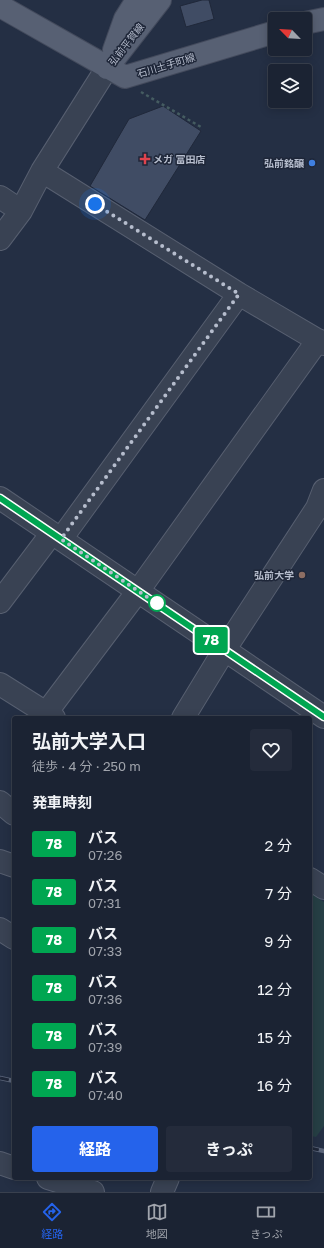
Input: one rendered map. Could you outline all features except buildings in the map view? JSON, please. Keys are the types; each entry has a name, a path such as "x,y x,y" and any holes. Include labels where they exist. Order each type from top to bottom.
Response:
{"main road":[{"name":"弘前平賀線","path":"107,68 126,18 137,0"},
{"name":"弘前平賀線","path":"107,68 160,0"},
{"name":"石川土手町線","path":"0,6 125,77 268,34"},
{"path":"312,22 324,19"}],"street":[{"path":"0,239 21,211 42,171 107,68"},
{"path":"0,684 50,716 138,591 321,342 239,294 42,171"},
{"path":"0,197 21,211"},
{"path":"0,602 57,536 239,294"},
{"path":"183,716 317,508 324,490"},
{"path":"0,498 324,717"},
{"path":"0,802 12,812"},
{"path":"0,860 12,865"},
{"path":"312,880 324,888"},
{"path":"0,929 12,937"},
{"path":"0,1163 12,1167"},
{"path":"162,1192 167,1180"},
{"path":"50,1183 93,1192"}],"path":[{"path":"139,86 140,92 202,127"}],"green space":[{"path":"312,894 324,902 324,1126 316,1137 312,1136"}],"railway":[{"path":"0,1078 12,1081"},
{"path":"312,1148 324,1151"}],"bus line":[{"name":"78","path":"0,498 324,717"}],"place":[{"name":"メガ 富田店","path":"145,159"},
{"name":"弘前銘醸","path":"312,163"},
{"name":"弘前大学","path":"302,575"}],"route":[{"path":"95,204 239,294 61,539 159,605 157,603"}]}
